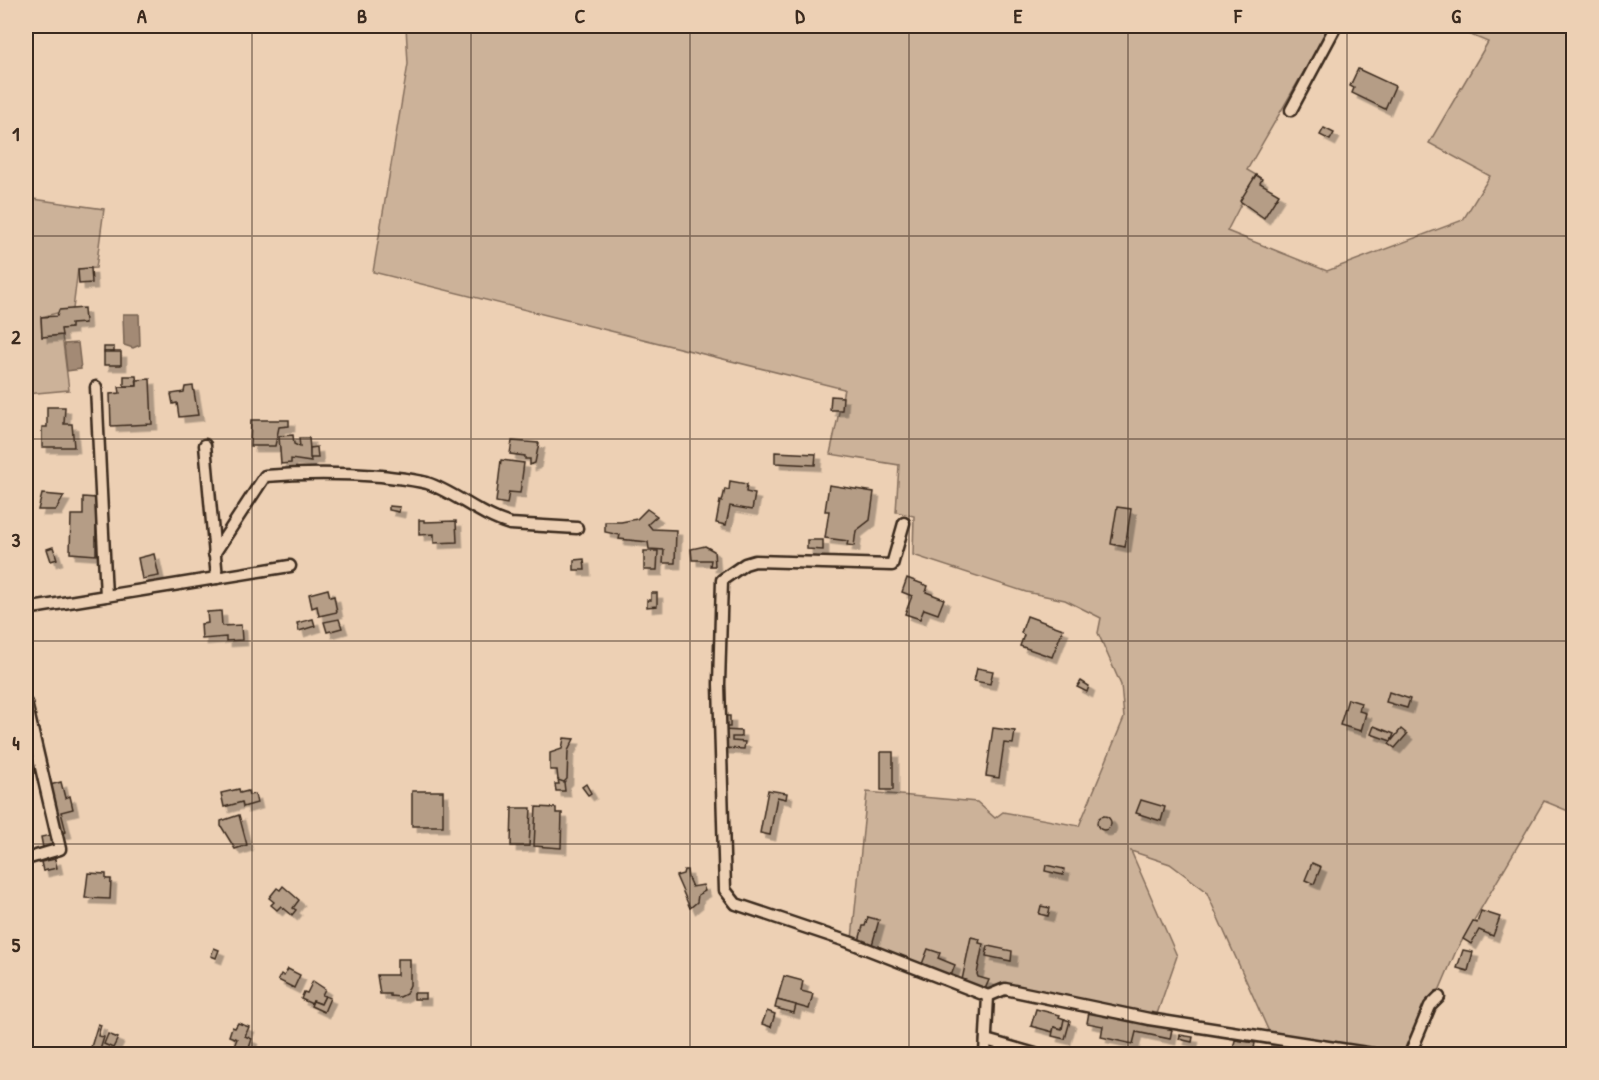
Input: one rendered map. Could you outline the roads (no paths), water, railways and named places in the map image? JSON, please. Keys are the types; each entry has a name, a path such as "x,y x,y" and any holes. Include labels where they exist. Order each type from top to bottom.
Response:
{"street":[{"path":"1291,110 1336,26"},
{"path":"96,387 106,596"},
{"path":"205,445 216,578"},
{"path":"214,554 265,476 274,475 342,473 414,480 440,488 477,511 499,521 510,524 577,528"},
{"path":"904,523 892,565 755,561 745,564 722,580 720,684 725,890 736,904 849,942 988,996 1010,990 1149,1019 1373,1054"},
{"path":"26,609 290,566"},
{"path":"26,703 60,849 26,859"},
{"path":"985,1054 988,996"},
{"path":"1410,1054 1430,1006 1439,997"},
{"path":"986,1040 1035,1054"}]}
